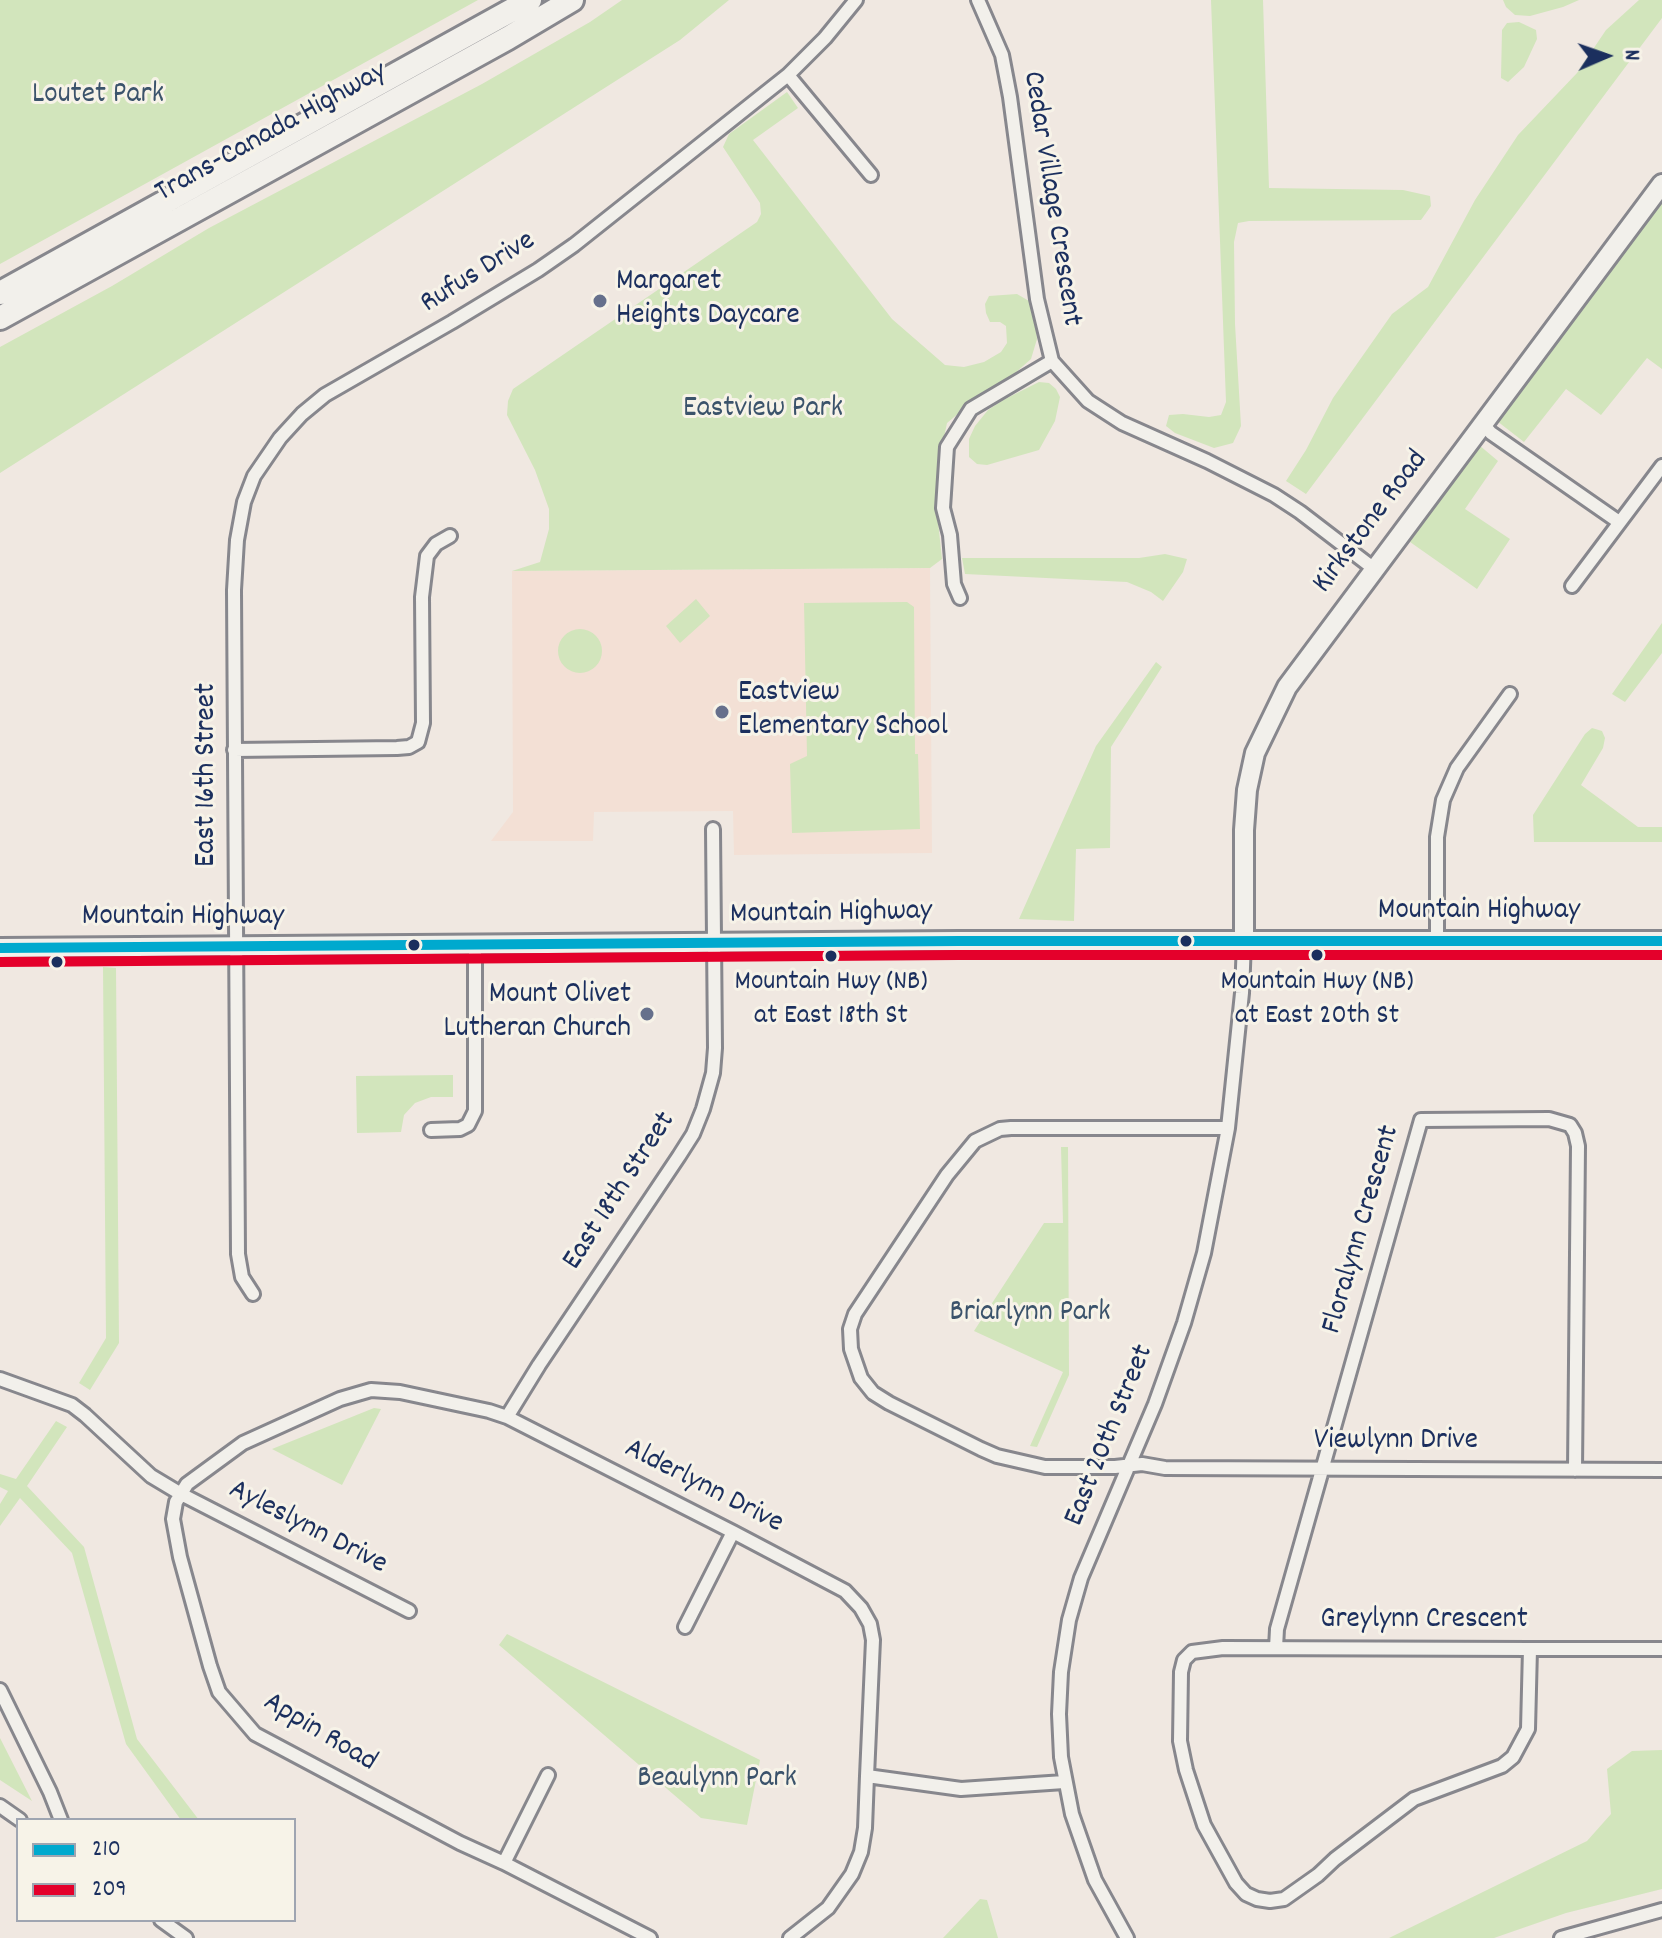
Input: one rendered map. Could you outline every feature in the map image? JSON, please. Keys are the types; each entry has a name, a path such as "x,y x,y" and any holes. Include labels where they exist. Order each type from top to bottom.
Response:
{"highway":[{"name":"Trans-Canada Highway","path":"0,293 530,0"},
{"name":"Trans-Canada Highway","path":"0,318 572,0"}],"main road":[{"name":"Kirkstone Road","path":"1244,942 1247,790 1255,753 1287,687 1662,184"},
{"name":"Mountain Highway","path":"0,948 958,941 1662,941"}],"street":[{"name":"Rufus Drive","path":"237,540 244,502 254,476 280,438 302,414 325,395 538,270 788,75 825,38 856,0"},
{"name":"Cedar Village Crescent","path":"978,0 1002,55 1037,299 1052,361 1088,401 1111,416 1274,495 1373,568"},
{"path":"788,75 871,175"},
{"path":"960,598 954,584 950,535 943,508 947,447 971,409 1052,361"},
{"path":"1482,423 1491,433 1619,522"},
{"path":"1572,586 1662,466"},
{"path":"234,750 397,748 418,742 423,723 422,597 427,556 436,544 450,536"},
{"name":"East 16th Street","path":"237,540 234,750 238,1254 242,1277 253,1294"},
{"path":"1437,940 1437,837 1443,800 1457,768 1510,694"},
{"name":"East 18th Street","path":"507,1417 693,1134 713,1073 715,1048 713,829"},
{"name":"East 20th Street","path":"1127,1938 1095,1880 1064,1782 1059,1714 1069,1620 1081,1578 1130,1465 1184,1323 1204,1253 1228,1128 1244,942"},
{"path":"431,1130 460,1129 468,1125 475,1111 475,946"},
{"name":"Floralynn Crescent","path":"1276,1648 1277,1629 1421,1120 1561,1120 1570,1125 1575,1133 1578,1146 1575,1470"},
{"name":"Viewlynn Drive","path":"1228,1128 1011,1128 985,1135 967,1147 863,1300 850,1329 854,1364 873,1393 997,1456 1045,1467 1070,1469 1142,1464 1165,1468 1662,1470"},
{"path":"0,1379 72,1405 151,1476 181,1494"},
{"name":"Alderlynn Drive","path":"181,1494 187,1484 243,1443 340,1399 371,1390 471,1405 507,1417 845,1591 861,1608 870,1624 873,1640 867,1776"},
{"name":"Ayleslynn Drive","path":"181,1494 409,1611"},
{"name":"Appin Road","path":"181,1494 173,1519 203,1642 219,1692 255,1734 460,1843 650,1938"},
{"path":"685,1627 733,1532"},
{"name":"Greylynn Crescent","path":"1530,1649 1528,1729 1513,1757 1502,1766 1414,1799 1284,1899 1270,1901 1246,1894 1236,1883 1215,1849 1195,1802 1180,1741 1181,1672 1188,1656 1197,1650 1208,1648 1662,1649"},
{"path":"0,1690 60,1818"},
{"path":"504,1863 548,1775"},
{"path":"790,1938 828,1908 852,1874 861,1852 865,1828 867,1776 961,1789 1064,1782"},
{"path":"0,1806 17,1818"},
{"path":"1561,1938 1662,1910"},
{"path":"164,1922 186,1938"}],"shaded area":[{"name":"Eastview Elementary School","path":"930,568 932,853 734,855 733,811 594,812 593,841 491,841 513,812 512,571"}],"green space":[{"name":"Loutet Park","path":"0,0 478,0 0,264"},
{"path":"622,0 729,0 680,40 0,473 0,347 112,286 209,228 482,84 590,22"},
{"path":"1211,0 1263,0 1269,188 1403,190 1430,196 1431,206 1421,220 1238,223 1234,242 1235,324 1241,426 1233,443 1214,448 1175,433 1166,426 1169,415 1221,415 1226,402"},
{"path":"1503,0 1579,0 1530,16 1515,15"},
{"path":"1639,0 1662,0 1662,18 1306,494 1286,481 1333,398 1392,314 1428,287 1475,200 1518,135 1577,73 1606,30"},
{"path":"1519,22 1536,30 1537,39 1524,67 1508,82 1501,78 1502,30 1507,23"},
{"name":"Eastview Park","path":"787,92 798,108 753,140 892,319 945,365 964,367 984,362 1001,352 1007,343 1006,326 1000,322 990,322 986,313 985,304 989,296 1017,294 1029,301 1035,317 1037,339 1031,359 947,423 937,512 942,559 930,568 512,571 540,562 549,529 549,509 535,470 507,415 513,389 757,222 761,214 760,203 723,147 729,134"},
{"path":"1662,199 1662,369 1647,358 1601,415 1566,389 1524,442 1497,421"},
{"path":"1039,382 1049,383 1060,397 1055,421 1039,450 987,465 977,464 969,457 969,439 975,426 988,410"},
{"path":"1479,445 1498,461 1465,509 1510,539 1477,589 1410,542"},
{"path":"1165,554 1187,559 1183,572 1163,601 1127,582 965,574 962,558 1139,558"},
{"path":"696,599 710,616 680,643 666,626"},
{"path":"907,602 914,607 915,754 918,754 920,829 792,833 790,764 807,756 804,603"},
{"path":"1662,623 1662,653 1625,702 1612,694"},
{"path":"580,629 595,636 602,651 595,666 580,673 565,666 558,651 565,636"},
{"path":"1156,662 1162,667 1111,747 1110,848 1076,849 1074,921 1019,919 1096,746"},
{"path":"1592,728 1602,731 1605,738 1603,748 1581,785 1638,827 1662,827 1662,842 1534,842 1533,815 1585,734"},
{"path":"103,967 116,968 119,1343 90,1390 79,1383 106,1338"},
{"path":"453,1075 453,1097 431,1097 415,1103 404,1115 401,1132 357,1133 356,1076"},
{"name":"Briarlynn Park","path":"1061,1147 1068,1147 1069,1375 1037,1447 1030,1446 1063,1372 974,1331 1044,1223 1063,1223"},
{"path":"374,1408 381,1409 342,1485 272,1449"},
{"path":"56,1421 67,1427 27,1486 84,1547 137,1739 197,1818 180,1818 126,1744 72,1553 20,1498 0,1526 0,1504 8,1491 0,1487 0,1474 16,1479"},
{"name":"Beaulynn Park","path":"507,1634 760,1760 747,1825 701,1818 499,1645"},
{"path":"0,1738 32,1801 0,1780"},
{"path":"1662,1750 1662,1889 1566,1913 1494,1938 1389,1938 1587,1841 1611,1814 1607,1769 1632,1751"},
{"path":"980,1899 987,1900 998,1938 943,1938"}],"transit line":[{"name":"210","path":"0,948 958,941 1662,941"},
{"name":"209","path":"0,962 958,955 1662,955"}],"place":[{"name":"Margaret Heights Daycare","path":"600,301"},
{"name":"Eastview Elementary School","path":"722,712"},
{"name":"Mountain Hwy (NB) at East 20th St","path":"1317,955"},
{"name":"Mountain Hwy (NB) at East 18th St","path":"831,956"},
{"name":"Mount Olivet Lutheran Church","path":"647,1014"}]}
